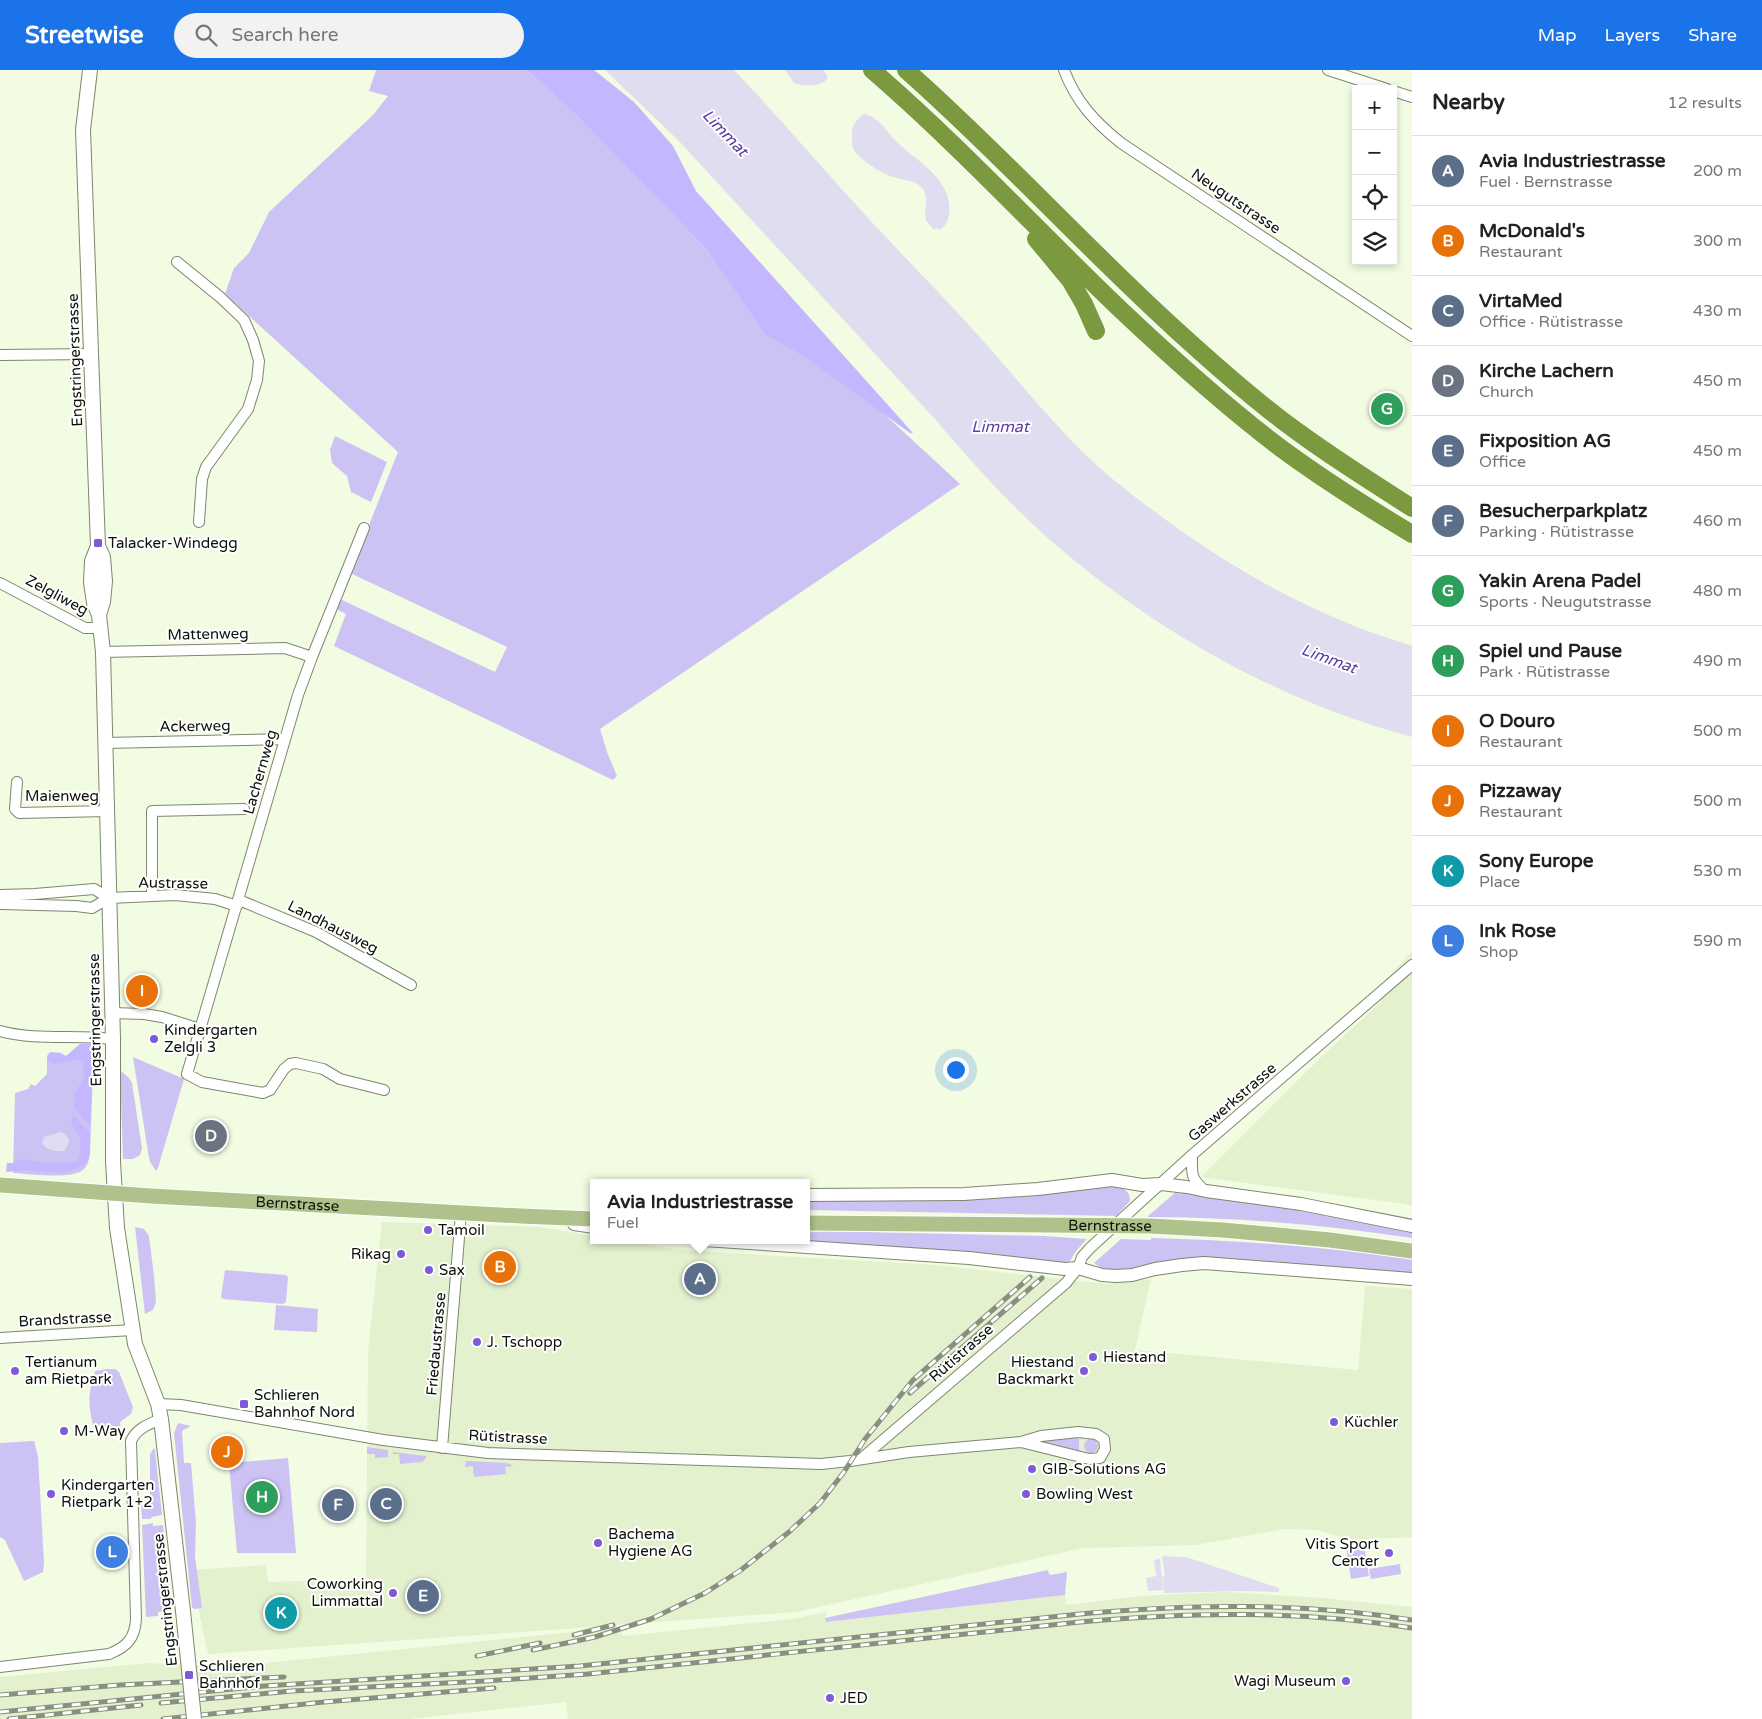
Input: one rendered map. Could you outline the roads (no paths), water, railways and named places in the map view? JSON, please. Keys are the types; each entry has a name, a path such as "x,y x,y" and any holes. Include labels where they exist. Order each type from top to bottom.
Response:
{"highway":[{"path":"872,70 980,171 1121,310 1230,407 1337,488 1412,534"},
{"path":"906,70 972,131 1129,286 1218,368 1283,421 1354,472 1412,508"},
{"path":"980,171 1070,280 1084,304 1096,331"}],"main road":[{"name":"Engstringerstrasse","path":"90,70 83,130 98,546 103,558 105,581 100,622 113,1039 113,1162 117,1228 132,1330 138,1353 158,1404 161,1419 194,1719"},
{"name":"Bernstrasse","path":"0,1185 590,1220"},
{"name":"Bernstrasse","path":"810,1223 1150,1226 1223,1230 1330,1240 1412,1251"}],"street":[{"name":"Neugutstrasse","path":"1064,70 1080,102 1100,126 1114,137 1412,336"},
{"path":"1328,70 1375,85"},
{"path":"1397,92 1412,98"},
{"path":"177,262 220,296 244,320 254,340 259,361 257,380 248,409 206,467 202,479 199,522"},
{"path":"0,356 91,354"},
{"name":"Lachernweg","path":"364,528 312,656 285,739 187,1074 202,1082 263,1093 270,1090 284,1069 290,1064 303,1063 323,1068 340,1079 384,1090"},
{"name":"Zelgliweg","path":"0,583 85,628 100,622"},
{"name":"Mattenweg","path":"102,652 285,648 312,656"},
{"name":"Ackerweg","path":"105,743 285,739"},
{"name":"Maienweg","path":"17,782 15,809 19,813 107,811"},
{"path":"152,896 152,811 244,809"},
{"path":"0,895 35,894 94,888 108,898 92,908 0,904"},
{"name":"Austrasse","path":"108,898 195,896 238,903"},
{"name":"Landhausweg","path":"238,903 311,930 411,985"},
{"name":"Gaswerkstrasse","path":"1078,1268 1082,1257 1090,1248 1192,1156 1412,965"},
{"path":"112,1013 144,1014 162,1017 200,1029"},
{"path":"0,1031 30,1036 113,1039"},
{"path":"1192,1156 1194,1181 1206,1191"},
{"path":"810,1196 982,1193 1112,1180 1142,1185 1161,1184 1243,1195 1301,1204 1412,1226"},
{"name":"Friedaustrasse","path":"442,1448 461,1213"},
{"path":"761,1244 960,1258 1065,1269 1078,1268 1116,1276 1132,1275 1182,1265 1219,1264 1412,1279"},
{"name":"Rütistrasse","path":"860,1460 1066,1283 1078,1268"},
{"name":"Brandstrasse","path":"0,1338 132,1330"},
{"name":"Rütistrasse","path":"158,1404 181,1405 376,1438 488,1453 813,1464 860,1460 909,1452 1020,1442"},
{"name":"Engstringerstrasse","path":"0,1667 99,1656 123,1648 132,1638 135,1624 131,1441 141,1428 161,1419"},
{"path":"1078,1432 1100,1436 1104,1439 1105,1446 1102,1456 1092,1460 1020,1442 1041,1436 1078,1432"}],"water":[{"name":"Limmat","path":"605,70 734,70 868,218 950,304 1063,432 1120,485 1195,541 1275,589 1341,620 1412,646 1412,737 1362,722 1313,704 1219,659 1131,603 1049,539 975,465 678,140"},
{"path":"785,70 824,70 828,78 818,85 808,86 794,83"},
{"path":"864,114 879,122 898,143 933,173 940,182 949,202 949,214 946,223 940,230 936,228 934,230 926,221 926,195 919,185 883,173 855,152 852,145 852,129 856,121"},
{"path":"60,1132 66,1135 69,1140 64,1151 46,1148 42,1143 44,1137"},
{"path":"1162,1556 1186,1557 1279,1588 1279,1592 1164,1593 1162,1577 1165,1576"},
{"path":"1160,1559 1163,1590 1148,1591 1146,1578 1156,1576 1154,1560"}],"railway":[{"path":"533,1650 595,1637 651,1619 705,1593 741,1570 789,1532 820,1503 844,1472 865,1439 913,1380 1030,1277"},
{"path":"910,1393 1042,1278"},
{"path":"0,1712 264,1686 580,1666 1080,1614 1163,1608 1246,1606 1288,1608 1371,1614 1412,1620"},
{"path":"161,1703 292,1691 588,1674 1080,1622 1163,1616 1246,1614 1288,1616 1371,1622 1412,1628"},
{"path":"574,1635 613,1625"},
{"path":"477,1656 540,1643"},
{"path":"0,1695 120,1685 284,1677"},
{"path":"163,1719 324,1702 494,1688"},
{"path":"9,1719 141,1705"}],"place":[{"name":"Yakin Arena Padel","path":"1387,409"},
{"name":"Talacker-Windegg","path":"98,543"},
{"name":"O Douro","path":"142,991"},
{"name":"Kindergarten Zelgli 3","path":"154,1039"},
{"name":"Kirche Lachern","path":"211,1136"},
{"name":"Tamoil","path":"428,1230"},
{"name":"Rikag","path":"401,1254"},
{"name":"McDonald's","path":"500,1267"},
{"name":"Sax","path":"429,1270"},
{"name":"Avia Industriestrasse","path":"700,1279"},
{"name":"J. Tschopp","path":"477,1342"},
{"name":"Hiestand","path":"1093,1357"},
{"name":"Tertianum am Rietpark","path":"15,1371"},
{"name":"Hiestand Backmarkt","path":"1084,1371"},
{"name":"Schlieren Bahnhof Nord","path":"244,1404"},
{"name":"Küchler","path":"1334,1422"},
{"name":"M-Way","path":"64,1431"},
{"name":"Pizzaway","path":"227,1452"},
{"name":"GIB-Solutions AG","path":"1032,1469"},
{"name":"Kindergarten Rietpark 1+2","path":"51,1494"},
{"name":"Bowling West","path":"1026,1494"},
{"name":"Spiel und Pause","path":"262,1497"},
{"name":"VirtaMed","path":"386,1504"},
{"name":"Besucherparkplatz","path":"338,1505"},
{"name":"Bachema Hygiene AG","path":"598,1543"},
{"name":"Ink Rose","path":"112,1552"},
{"name":"Vitis Sport Center","path":"1389,1553"},
{"name":"Coworking Limmattal","path":"393,1593"},
{"name":"Fixposition AG","path":"423,1596"},
{"name":"Sony Europe","path":"281,1613"},
{"name":"Schlieren Bahnhof","path":"189,1675"},
{"name":"Wagi Museum","path":"1346,1681"},
{"name":"JED","path":"830,1698"}]}
